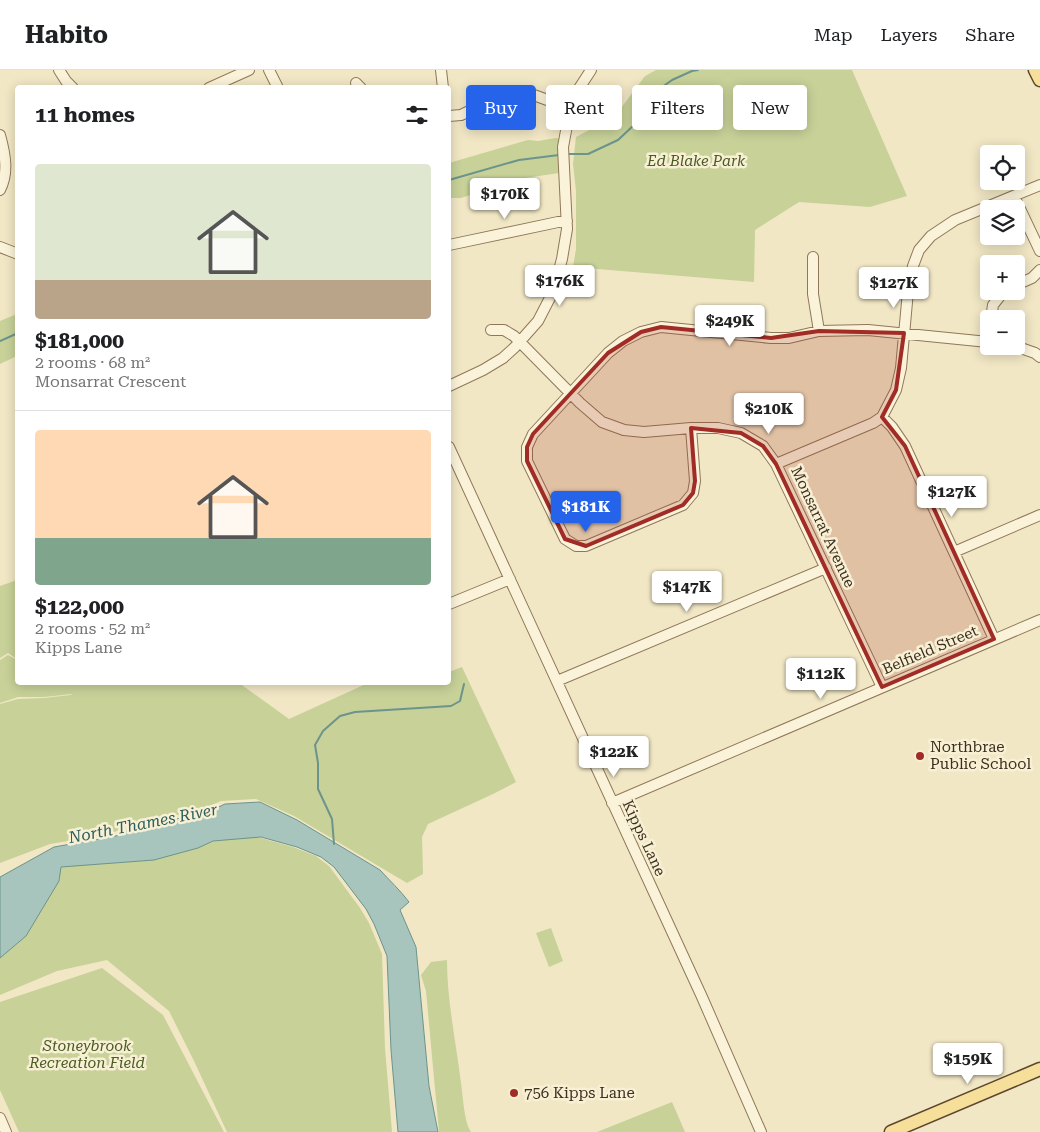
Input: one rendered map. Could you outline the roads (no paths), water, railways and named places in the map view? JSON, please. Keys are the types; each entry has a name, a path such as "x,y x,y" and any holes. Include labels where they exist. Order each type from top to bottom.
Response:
{"main road":[{"path":"1035,70 1040,80"},
{"path":"891,1132 1040,1069"}],"street":[{"path":"59,70 70,85"},
{"path":"215,85 249,70"},
{"path":"269,70 276,85"},
{"path":"441,70 443,85"},
{"path":"582,85 592,70"},
{"path":"451,116 461,115 509,94 531,94 546,99"},
{"path":"451,385 483,370 502,358 520,342 538,321 553,292 562,259 567,228 563,154 567,130"},
{"path":"0,135 6,160 5,181 0,190"},
{"path":"776,464 873,423 882,417 896,390 901,368 908,291 913,266 919,250 931,236 955,220 1040,185"},
{"path":"1014,196 1040,252"},
{"path":"451,245 566,221"},
{"path":"0,246 15,253"},
{"path":"813,257 813,294 818,331"},
{"path":"1025,281 1032,278 1040,270"},
{"path":"691,428 695,481 693,493 683,505 586,546 576,546 564,539 528,461 527,447 533,434 608,353 623,341 641,332 661,327 771,338 789,338 818,331 868,330 980,339"},
{"name":"Monsarrat Avenue","path":"491,330 504,330 520,342 602,422 624,430 644,432 718,428 741,433 762,446 776,464 882,687"},
{"path":"1025,350 1040,357"},
{"path":"882,417 892,427 905,446 994,639"},
{"name":"Kipps Lane","path":"453,467 510,579 702,997 761,1132"},
{"path":"954,552 1040,515"},
{"path":"557,681 826,568"},
{"path":"451,603 510,579"},
{"name":"Belfield Street","path":"612,803 1040,620"},
{"path":"0,1118 6,1132"}],"water":[{"name":"North Thames River","path":"260,802 297,820 380,870 409,902 400,910 416,947 429,1086 438,1132 398,1132 391,1050 387,956 366,909 334,867 321,857 297,847 261,837 213,841 198,848 154,860 61,867 59,881 26,936 0,958 0,877 54,847 116,836 135,827 203,814 225,804"}],"waterway":[{"path":"566,154 588,154 618,140 635,124 651,95 672,80 698,70"},
{"path":"451,179 519,160 559,155"},
{"path":"0,341 15,334"},
{"path":"334,844 332,819 318,789 318,763 315,745 323,731 340,716 355,712 451,706 460,701 464,684"}],"place":[{"name":"Northbrae Public School","path":"920,756"},
{"name":"756 Kipps Lane","path":"514,1093"}],"park label":[{"name":"Ed Blake Park","path":"696,161"},
{"name":"Stoneybrook Recreation Field","path":"87,1054"}]}
